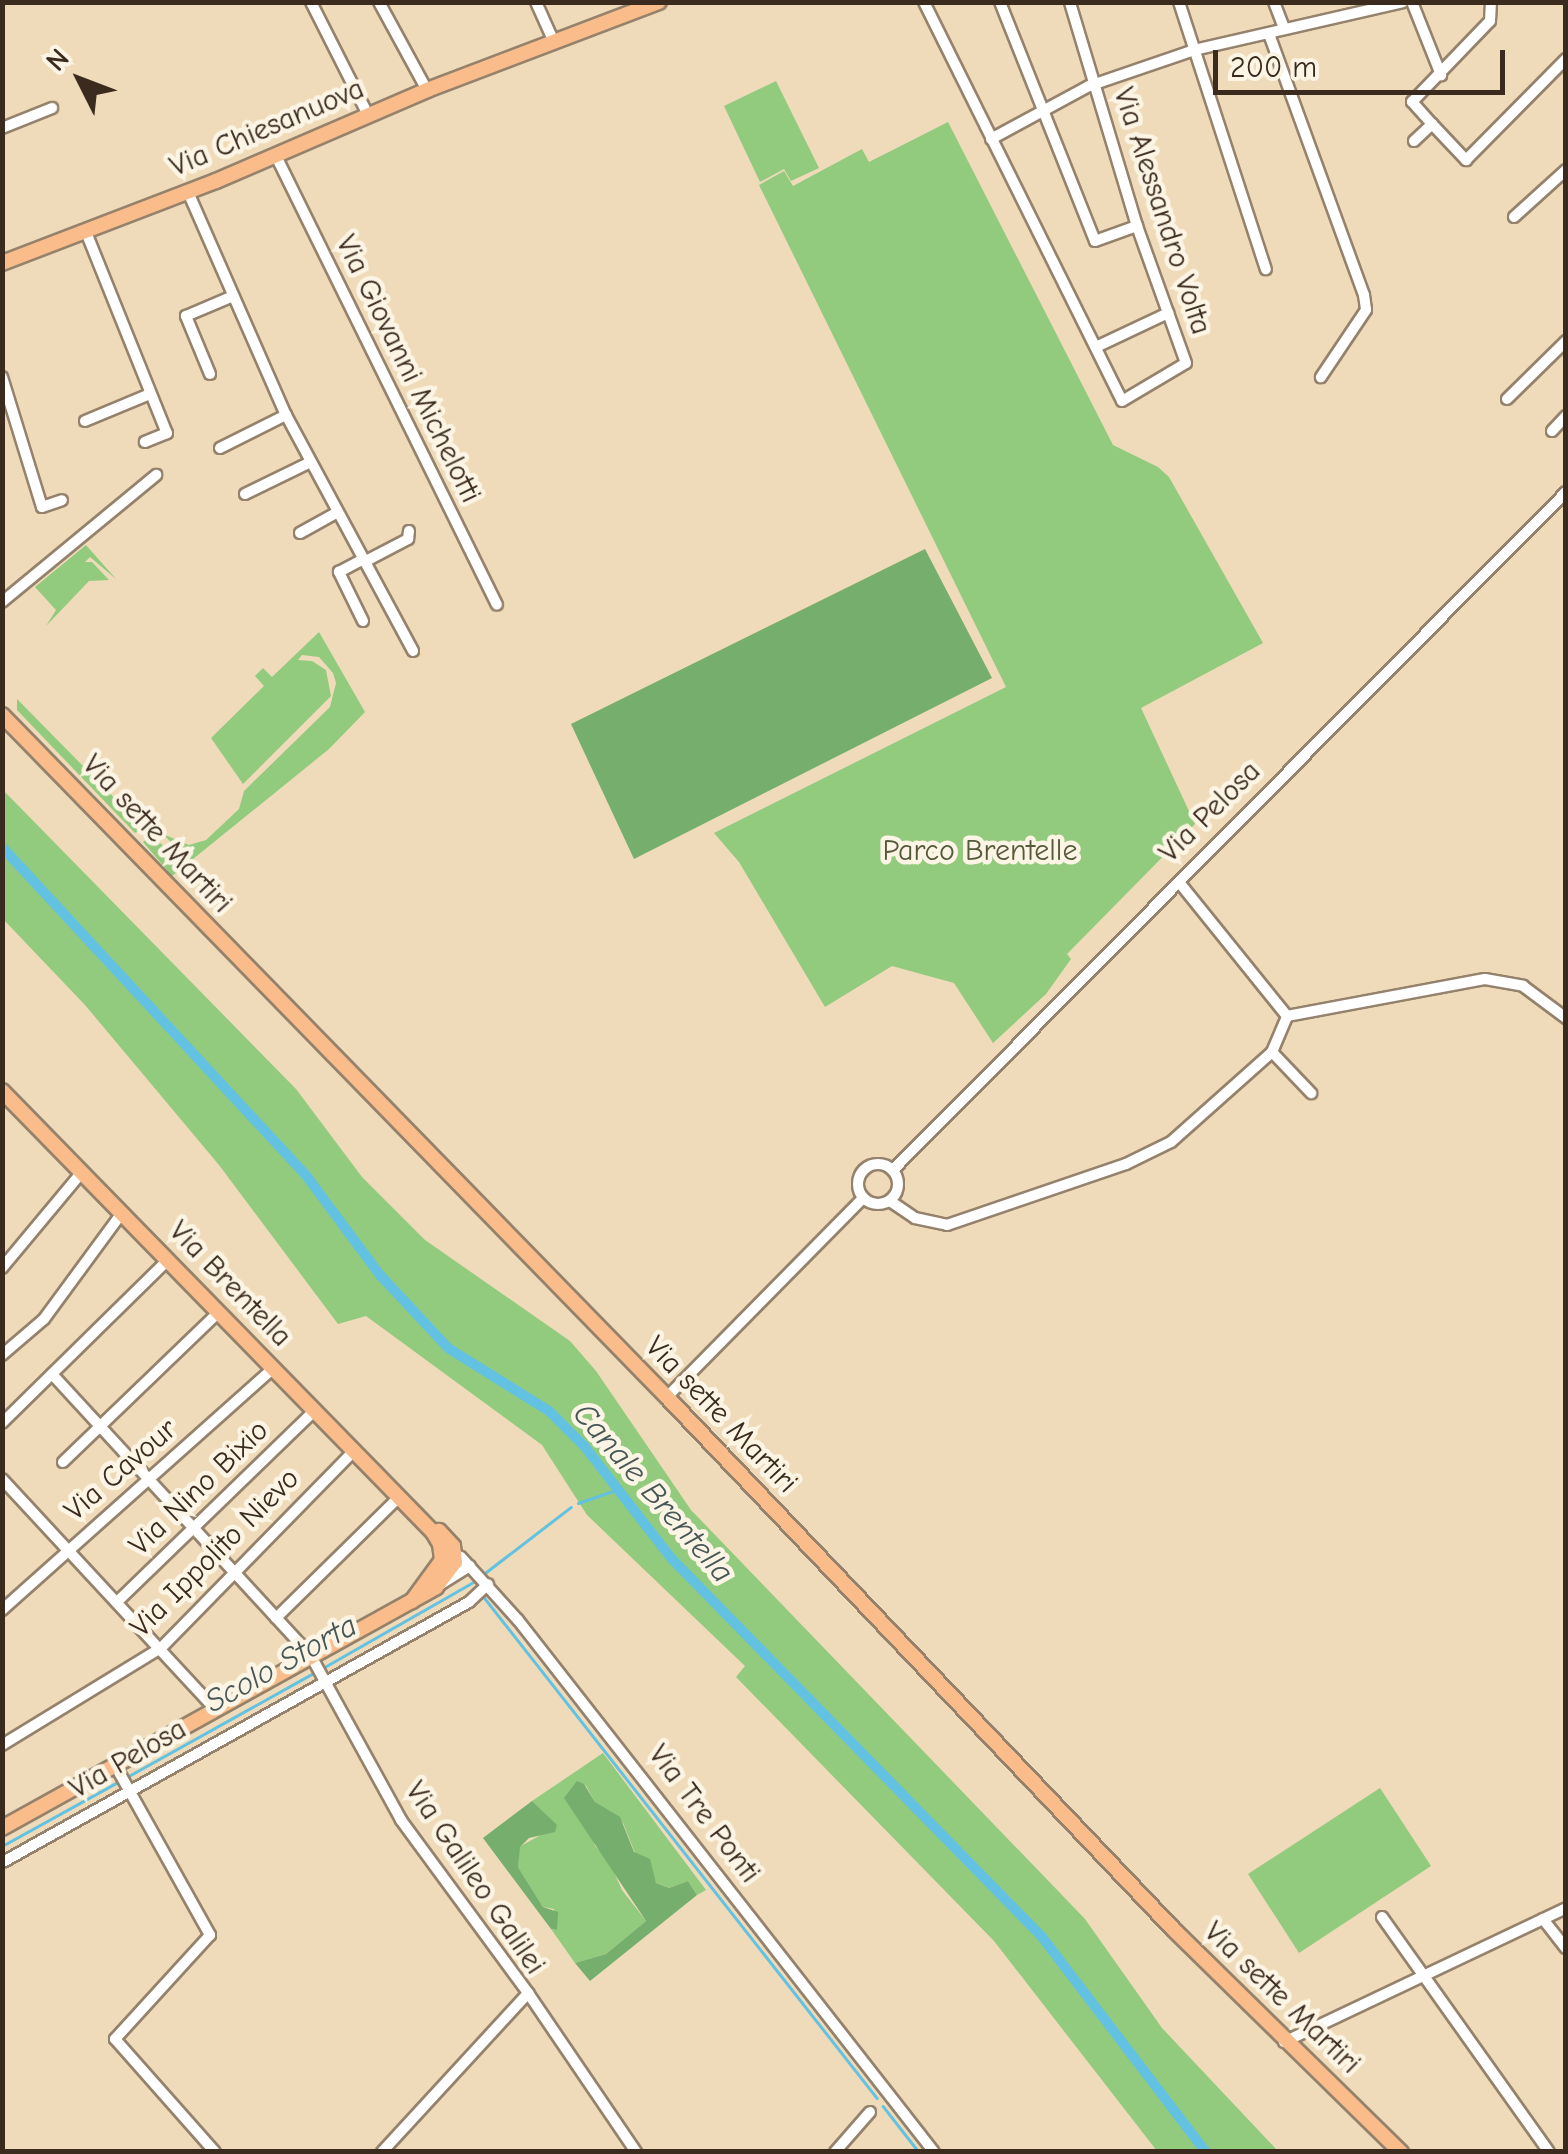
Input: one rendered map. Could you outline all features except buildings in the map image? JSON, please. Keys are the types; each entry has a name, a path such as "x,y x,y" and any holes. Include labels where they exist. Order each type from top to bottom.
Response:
{"main road":[{"name":"Via Chiesanuova","path":"2,264 276,156 427,90 659,2"},
{"name":"Via sette Martiri","path":"2,715 668,1397 1284,2042 1401,2152"},
{"name":"Via Brentella","path":"2,1091 419,1515"},
{"path":"419,1515 440,1544 439,1566"},
{"path":"419,1515 446,1538 455,1554"},
{"name":"Via Pelosa","path":"2,1828 436,1587 454,1568 455,1554"},
{"name":"Via Pelosa","path":"412,1601 439,1566"}],"street":[{"path":"310,2 368,115"},
{"path":"379,2 427,90"},
{"path":"536,2 554,42"},
{"path":"924,2 1096,346 1168,312"},
{"path":"1000,2 1096,241 1138,226"},
{"name":"Via Alessandro Volta","path":"1070,2 1138,226 1186,363 1122,401 1096,346"},
{"path":"1179,2 1266,269"},
{"path":"1274,2 1284,28"},
{"path":"991,139 1094,84 1194,50 1403,2"},
{"path":"1412,2 1441,75"},
{"path":"1491,2 1490,21 1412,102 1466,160 1566,58"},
{"path":"1269,34 1364,295 1366,310 1321,377"},
{"path":"2,128 52,108"},
{"path":"1414,141 1432,124"},
{"name":"Via Giovanni Michelotti","path":"276,156 497,605"},
{"path":"1514,218 1566,170"},
{"path":"188,192 286,415 413,651"},
{"path":"86,232 167,433 145,442"},
{"path":"210,374 186,316 231,297"},
{"path":"1507,399 1566,341"},
{"path":"2,378 42,507 62,500"},
{"path":"85,421 150,394"},
{"path":"220,448 286,415"},
{"path":"1552,431 1566,416"},
{"path":"244,494 311,462"},
{"path":"2,602 156,476"},
{"name":"Via Pelosa","path":"668,1397 863,1198 858,1182 864,1170 876,1164 893,1170 1566,492"},
{"path":"300,533 338,512"},
{"path":"363,621 339,572 408,539 409,531"},
{"path":"1179,882 1287,1016"},
{"path":"1287,1016 1484,979 1523,986 1566,1018"},
{"path":"890,1201 915,1218 947,1226 1126,1164 1171,1142 1272,1052 1287,1016"},
{"path":"1272,1052 1311,1093"},
{"path":"863,1198 878,1204 890,1201 899,1185 893,1170"},
{"path":"2,1268 82,1172"},
{"path":"2,1355 44,1319 122,1212"},
{"path":"2,1423 168,1260"},
{"path":"62,1462 219,1312"},
{"name":"Via Cavour","path":"2,1610 274,1368"},
{"name":"Via Galileo Galilei","path":"52,1374 312,1658 401,1820 528,1993 382,2152"},
{"name":"Via Nino Bixio","path":"118,1601 315,1410"},
{"name":"Via Ippolito Nievo","path":"2,1745 161,1648 354,1450"},
{"path":"2,1479 215,1708"},
{"path":"276,1618 400,1496"},
{"path":"440,1544 480,1578"},
{"name":"Via Pelosa","path":"439,1566 455,1554"},
{"name":"Via Pelosa","path":"4,1862 474,1597 480,1578 436,1587"},
{"name":"Via Tre Ponti","path":"480,1578 615,1740 934,2152"},
{"path":"117,1767 210,1934 115,2039 215,2152"},
{"path":"1284,2042 1566,1908"},
{"path":"1382,1917 1549,2152"},
{"path":"1543,1918 1566,1948"},
{"path":"528,1993 636,2152"},
{"path":"835,2152 870,2112"}],"green space":[{"path":"776,81 819,168 791,181 784,169 760,182 724,106"},
{"name":"Parco Brentelle","path":"948,122 1113,445 1158,467 1169,477 1263,643 1141,708 1195,824 1067,954 1071,959 1046,994 993,1043 954,983 892,966 825,1007 739,862 714,833 1006,687 759,185 784,171 793,186 862,149 869,162"},
{"path":"86,545 116,579 90,557 85,562 92,562 109,580 89,581 46,626 56,610 35,587"},
{"path":"925,549 992,678 634,859 571,724"},
{"path":"319,632 365,712 329,749 172,876 143,842 152,834 176,860 184,856 163,834 189,845 206,840 239,809 244,791 330,707 336,683 333,673 319,657 302,655 298,660 312,661 326,670 331,696 243,784 211,738 264,686 255,676 263,668 272,677"},
{"path":"17,699 144,828 135,833 17,710"},
{"path":"2,789 296,1089 362,1177 425,1240 570,1341 596,1371 691,1510 1085,1919 1162,2028 1278,2151 1157,2151 994,1941 736,1677 745,1666 587,1515 542,1445 366,1316 338,1324 219,1165 85,1005 3,919"},
{"path":"603,1753 706,1890 697,1895 688,1881 669,1888 656,1883 650,1868 635,1853 623,1823 595,1802 585,1784 595,1846 608,1859 622,1890 646,1921 606,1954 575,1963 551,1929 556,1930 554,1909 543,1907 518,1867 519,1847 557,1826 532,1801"},
{"path":"577,1781 584,1784 595,1802 620,1817 634,1852 650,1859 656,1883 669,1888 688,1881 697,1895 590,1981 575,1963 606,1954 646,1921 564,1798"},
{"path":"1380,1788 1431,1866 1299,1953 1248,1874"},
{"path":"532,1801 557,1825 555,1832 529,1838 520,1847 518,1867 543,1907 558,1912 557,1930 551,1929 483,1838"}],"waterway":[{"name":"Scolo Storta","path":"2,847 305,1174 380,1275 448,1348 549,1411 585,1447 672,1559 1042,1937 1206,2152"},
{"name":"Scolo Storta","path":"578,1503 616,1490"},
{"name":"Scolo Storta","path":"481,1576 571,1507"},
{"name":"Scolo Storta","path":"321,1669 475,1581"},
{"path":"483,1596 877,2098"},
{"name":"Scolo Storta","path":"125,1778 314,1673"},
{"name":"Scolo Storta","path":"2,1846 118,1782"},
{"path":"883,2106 919,2152"}],"water label":[{"name":"Canale Brentella","path":"653,1493"}]}
